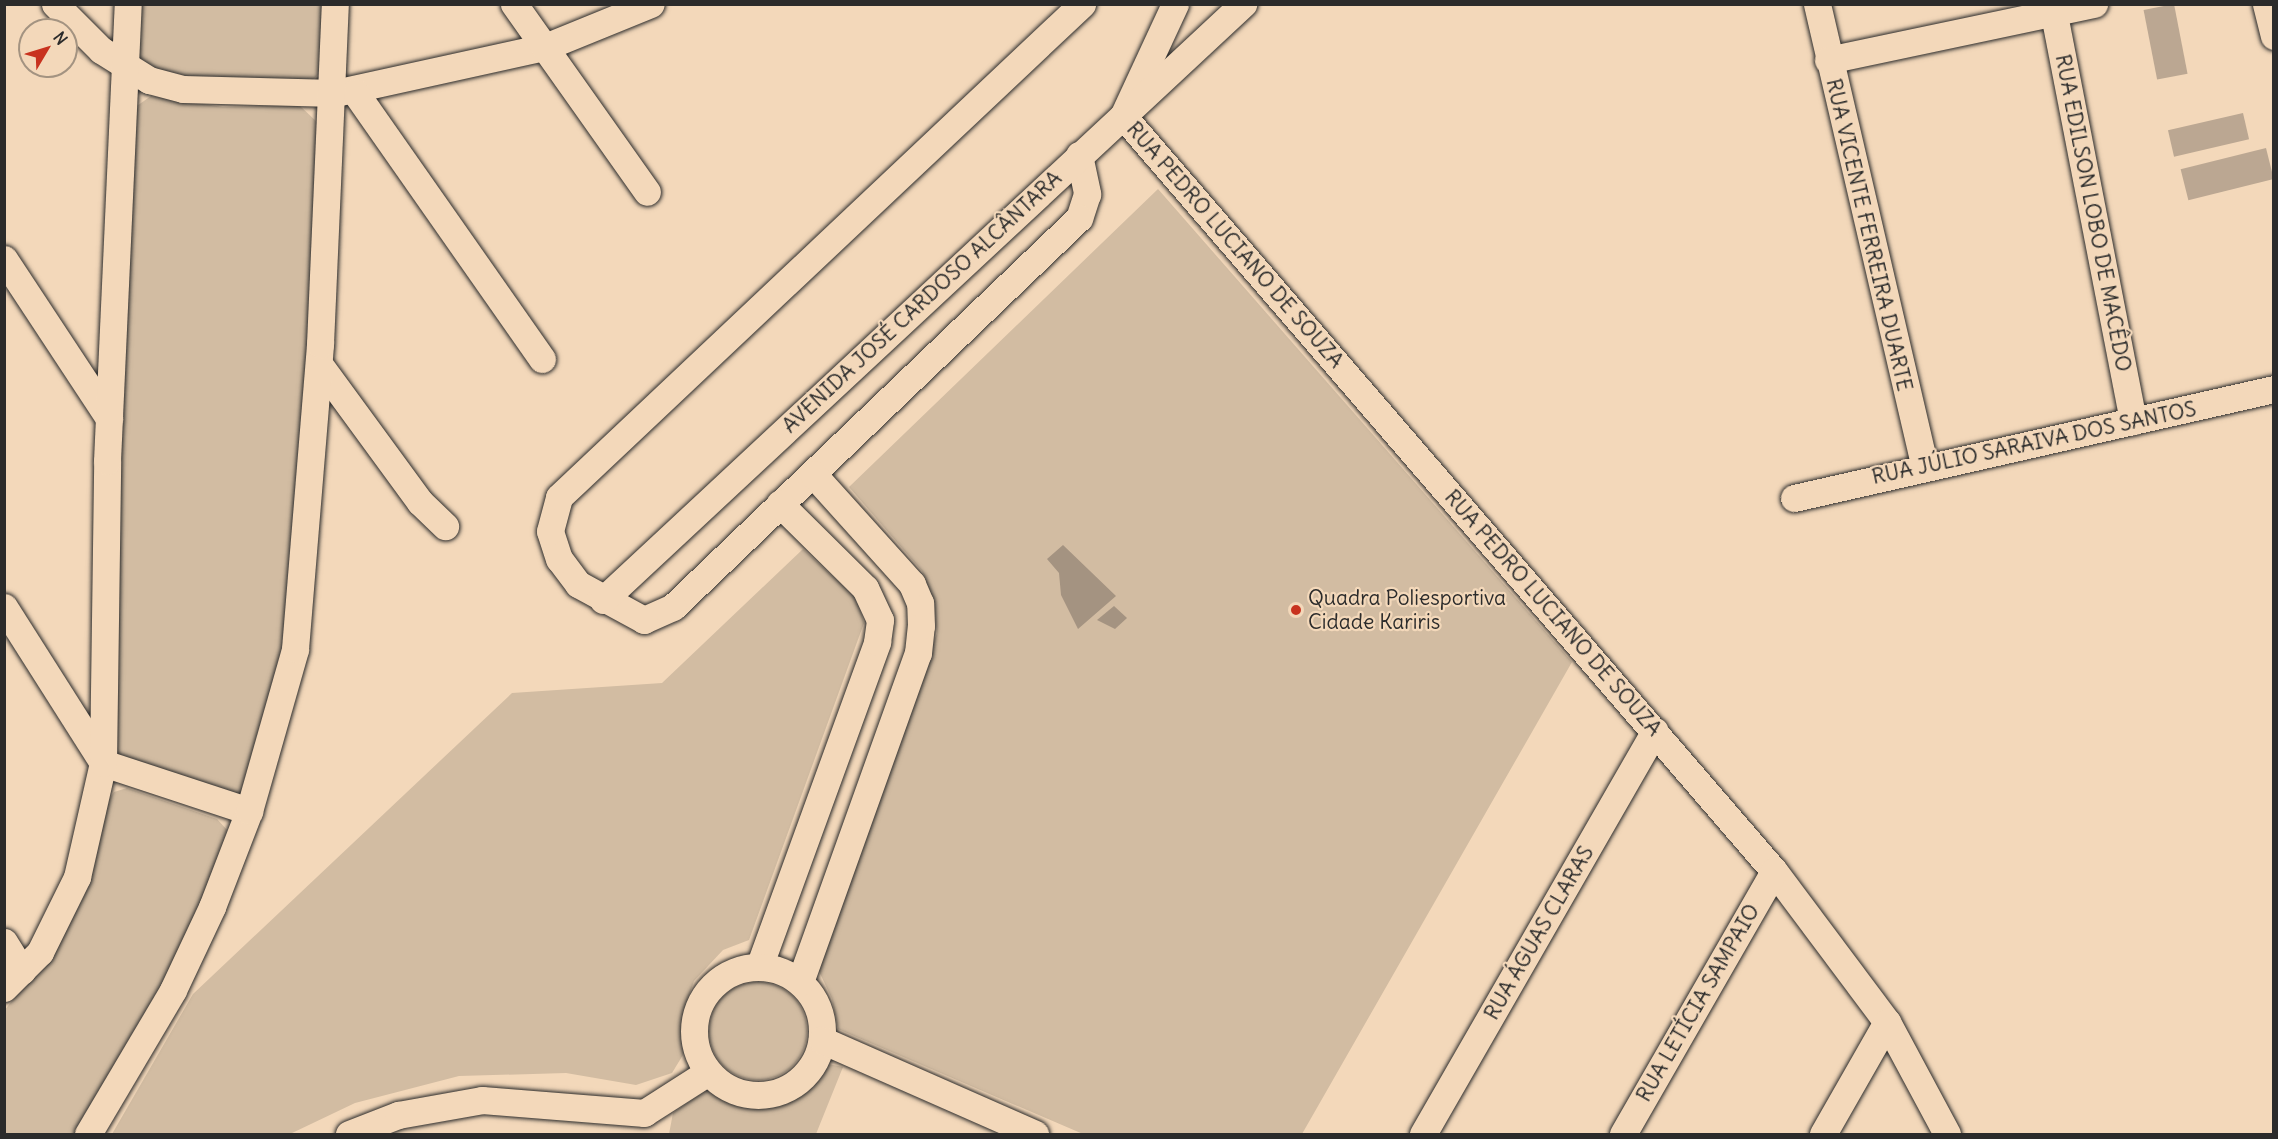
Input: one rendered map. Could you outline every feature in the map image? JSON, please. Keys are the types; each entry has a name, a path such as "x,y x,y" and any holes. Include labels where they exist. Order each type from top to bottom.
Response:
{"street":[{"path":"56,4 84,37 126,69 183,89 345,93 545,47 651,4"},
{"path":"13,979 55,928 78,877 103,763 109,418 128,4"},
{"path":"88,1134 173,990 249,811 295,649 345,93 335,4"},
{"path":"514,4 648,192"},
{"path":"1079,155 1088,194 1079,218 813,474 657,617 644,620 603,600 578,584 559,559 550,531 559,497 1082,4"},
{"path":"1123,116 1175,4"},
{"name":"AVENIDA JOSÉ CARDOSO ALCÂNTARA","path":"603,600 1243,4"},
{"name":"RUA VICENTE FERREIRA DUARTE","path":"1817,4 1828,60 1924,465"},
{"path":"1828,60 2053,9 2094,4"},
{"path":"2266,4 2274,36"},
{"name":"RUA EDILSON LOBO DE MACÊDO","path":"2053,9 2133,421"},
{"path":"345,93 542,359"},
{"name":"RUA PEDRO LUCIANO DE SOUZA","path":"1123,116 1655,730 1774,871 1887,1022 1947,1134"},
{"path":"4,259 109,418"},
{"path":"319,364 420,502 445,526"},
{"name":"RUA JÚLIO SARAIVA DOS SANTOS","path":"1794,498 1924,465 2274,389"},
{"path":"800,982 918,653 921,626 920,603 912,584 813,474"},
{"path":"759,967 877,642 880,620 865,588 780,504"},
{"path":"4,607 103,763 249,811"},
{"name":"RUA ÁGUAS CLARAS","path":"1423,1134 1655,730"},
{"name":"RUA LETÍCIA SAMPAIO","path":"1623,1134 1774,871"},
{"path":"4,942 13,979"},
{"path":"759,967 800,982 821,1018 822,1040 803,1078 785,1090 742,1094 708,1072 694,1033 705,994 720,979 759,967"},
{"path":"1823,1134 1887,1022"},
{"path":"822,1040 1035,1134"},
{"path":"349,1134 398,1115 482,1100 644,1113 708,1072"}],"shaded area":[{"path":"136,5 322,5 319,74 310,82 207,81 137,64"},
{"path":"151,96 223,107 299,105 318,123 306,460 281,653 250,784 239,795 120,761 109,742 134,108"},
{"path":"1158,189 1572,662 1302,1134 1083,1134 838,1029 832,999 818,969 937,633 934,601 922,571 849,487"},
{"path":"1063,545 1116,596 1078,629 1061,595 1059,573 1047,559"},
{"path":"803,549 857,599 864,623 749,940 723,950 694,981 684,1010 686,1050 672,1073 636,1085 566,1073 459,1076 355,1103 290,1134 112,1134 193,994 512,693 662,683"},
{"path":"1114,606 1127,618 1115,629 1097,620"},
{"path":"127,788 217,819 228,831 191,936 76,1134 5,1134 4,1011 61,939 85,887 106,804 114,792"},
{"path":"758,982 777,986 793,996 803,1012 807,1031 803,1050 793,1066 777,1076 758,1080 739,1076 723,1066 713,1050 709,1031 713,1012 723,996 739,986"},
{"path":"828,1064 843,1067 816,1134 669,1134 673,1113 709,1088 735,1101 778,1100 811,1083"}],"building":[{"path":"2174,4 2188,74 2157,80 2144,10"},
{"path":"2243,113 2249,139 2174,157 2168,130"},
{"path":"2266,148 2274,179 2188,200 2181,169"}],"place":[{"name":"Quadra Poliesportiva Cidade Kariris","path":"1296,610"}]}
